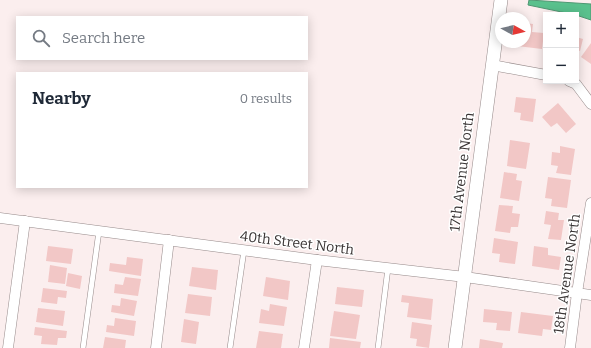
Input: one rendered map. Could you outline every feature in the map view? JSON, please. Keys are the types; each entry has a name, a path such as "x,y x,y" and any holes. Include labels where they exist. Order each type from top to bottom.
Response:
{"street":[{"name":"17th Avenue North","path":"455,348 501,0"},
{"path":"492,65 543,74"},
{"path":"576,84 591,104"},
{"name":"18th Avenue North","path":"570,348 591,203"},
{"name":"40th Street North","path":"0,218 317,260 464,277 591,295"},
{"path":"8,348 25,221"},
{"path":"156,348 169,240"},
{"path":"304,348 317,260"}],"lane":[{"path":"82,348 99,231"},
{"path":"230,348 244,250"},
{"path":"378,348 388,268"}],"shaded area":[{"path":"529,0 591,4 591,20 579,16 579,12 562,12 528,5"}],"building":[{"path":"531,24 533,24 532,32 543,33 542,49 531,48"},
{"path":"579,38 583,39 579,51"},
{"path":"591,43 591,64 581,57"},
{"path":"516,97 536,99 533,122 520,120 521,113 514,112"},
{"path":"558,103 576,124 566,133 557,123 551,127 542,117"},
{"path":"510,140 530,143 526,169 507,166"},
{"path":"560,146 575,149 571,175 556,173 558,166 551,165 552,152 560,153"},
{"path":"504,172 517,174 516,180 522,181 519,201 500,198"},
{"path":"548,177 571,180 567,208 551,206 552,199 545,198"},
{"path":"499,205 513,206 512,213 520,214 518,227 511,227 510,233 495,231"},
{"path":"546,211 559,213 558,220 564,220 561,240 548,239 551,225 544,224"},
{"path":"494,238 518,242 515,264 499,262 500,254 492,253"},
{"path":"48,246 73,249 71,264 46,261"},
{"path":"534,246 548,248 548,255 561,257 559,270 532,266"},
{"path":"127,257 143,259 141,276 109,271 110,263 126,265"},
{"path":"50,265 67,268 65,284 48,282"},
{"path":"192,267 218,270 216,290 189,286"},
{"path":"68,273 82,276 80,289 66,286"},
{"path":"125,277 141,279 138,296 114,293 115,284 123,285"},
{"path":"266,277 290,281 288,300 263,296"},
{"path":"337,287 364,290 362,307 335,304"},
{"path":"43,288 67,291 66,298 58,297 57,304 41,302"},
{"path":"188,294 212,297 210,316 185,313"},
{"path":"402,295 433,299 431,320 407,317 409,303 401,302"},
{"path":"121,298 137,301 134,316 111,312 112,305 120,306"},
{"path":"270,304 287,307 284,326 259,323 261,309 269,311"},
{"path":"38,308 65,311 63,326 36,322"},
{"path":"484,309 512,312 510,331 496,330 497,323 483,322"},
{"path":"334,311 360,315 356,339 330,336"},
{"path":"521,312 553,316 551,330 543,329 542,336 518,333"},
{"path":"115,318 136,321 134,336 106,332 107,325 114,326"},
{"path":"184,319 199,322 196,344 181,342"},
{"path":"412,322 432,325 429,348 416,346 417,339 410,338"},
{"path":"35,327 67,331 66,338 58,338 57,345 41,344 42,336 34,335"},
{"path":"259,331 283,334 281,348 256,348"},
{"path":"105,337 126,340 125,348 103,348"},
{"path":"330,338 361,342 360,348 329,348"},
{"path":"480,339 503,343 502,348 479,348"}]}
